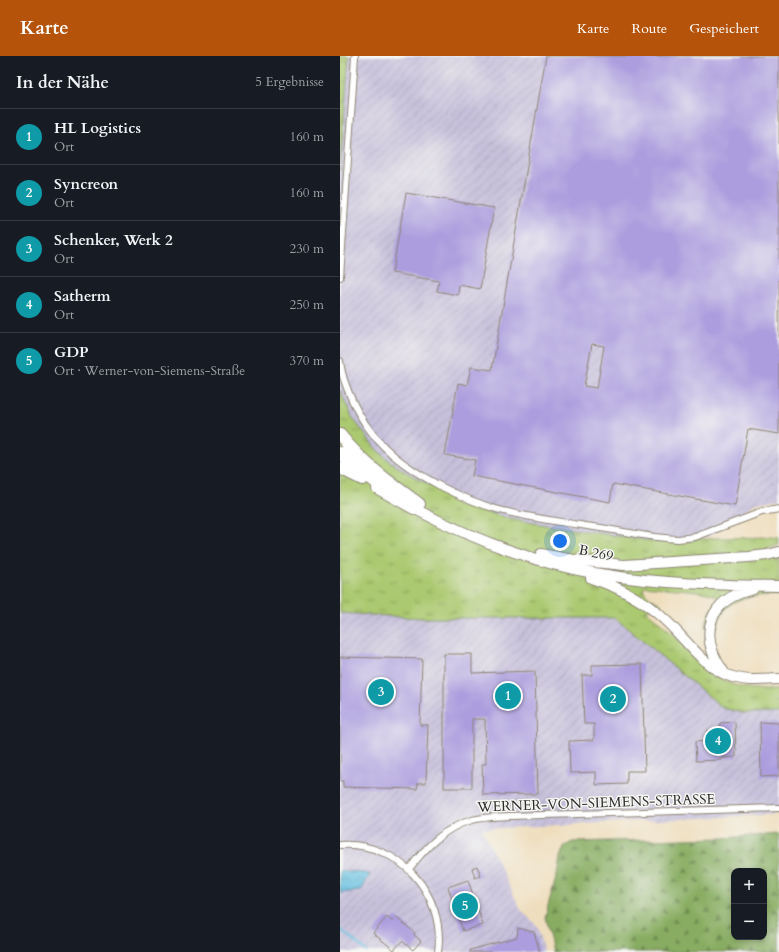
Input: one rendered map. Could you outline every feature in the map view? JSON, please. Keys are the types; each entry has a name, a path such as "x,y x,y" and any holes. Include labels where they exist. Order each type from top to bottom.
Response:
{"highway":[{"path":"340,435 351,449 368,465 417,506"},
{"path":"340,446 380,479 417,506"},
{"path":"340,453 376,483 417,506"},
{"path":"340,468 417,506"}],"main road":[{"name":"B 269","path":"417,506 532,555 573,564 641,575 688,579 779,582"},
{"path":"532,555 624,565 749,557 779,552"},
{"path":"532,555 578,570 626,578 688,584 779,586"},
{"path":"532,555 617,587 631,595 654,610 705,660 726,675 745,680 779,679"},
{"path":"726,675 717,661 711,646 709,628 716,611 730,597 741,592 779,586"}],"street":[{"path":"340,277 355,56"},
{"path":"340,361 346,385 353,403 371,433 380,444 398,460 418,473 458,495 481,504 534,518 678,539 694,537 762,512 779,509"},
{"name":"WERNER-VON-SIEMENS-STRASSE","path":"409,869 440,835 456,826 480,818 779,808"},
{"path":"340,845 360,845 373,848 392,857 409,869 426,889 434,907 438,925 438,952"}],"shaded area":[{"path":"349,56 779,56 779,499 754,504 711,535 690,541 658,542 545,525 511,519 487,512 430,486 388,460 375,448 352,417 340,390 340,171"},
{"path":"340,613 422,618 615,618 723,708 743,713 779,713 779,814 482,829 521,910 537,926 544,952 340,952"}],"green space":[{"path":"340,56 349,56 340,171"},
{"path":"340,390 352,417 375,448 388,460 431,486 487,512 511,519 545,525 658,542 690,541 699,538 779,538 779,545 767,549 773,559 779,559 779,595 749,597 732,603 720,617 716,628 705,627 712,608 719,598 714,595 686,590 647,586 643,588 648,596 662,605 645,610 694,654 709,670 727,682 745,688 779,690 779,713 743,713 723,708 615,618 422,618 340,613"},
{"path":"779,834 779,952 553,952 545,917 557,875 560,857 564,847 572,842 722,838"}],"water":[{"path":"340,870 370,874 361,891 340,893"}],"building":[{"path":"546,56 779,56 779,434 748,429 735,506 613,484 610,502 472,476 475,460 445,455 458,383 467,385 471,367 492,370","holes":["592,344 604,346 597,388 584,386"]},
{"path":"406,193 494,208 480,289 459,285 458,295 437,291 439,281 392,273"},
{"path":"444,654 472,654 472,673 535,671 538,794 483,795 482,764 486,764 485,719 472,719 472,788 444,788"},
{"path":"340,657 422,659 420,725 428,725 426,783 418,783 417,789 343,787 343,781 340,781"},
{"path":"642,664 645,771 627,771 627,784 596,785 596,772 570,773 569,741 594,740 594,724 584,724 582,675 592,675 592,665"},
{"path":"735,722 736,757 722,758 722,760 696,761 695,742 707,741 707,731 720,731 720,723"},
{"path":"760,722 779,723 779,776 761,777"},
{"path":"477,866 481,876 475,878 472,868"},
{"path":"468,880 483,925 463,931 448,887"},
{"path":"387,917 392,921 396,917 415,933 414,935 421,941 413,950 402,941 394,950 373,933"},
{"path":"518,928 534,932 540,952 470,952 470,950 517,937"}],"waterway":[{"path":"340,929 367,952"}],"place":[{"name":"Schenker, Werk 2","path":"381,692"},
{"name":"HL Logistics","path":"508,696"},
{"name":"Syncreon","path":"613,699"},
{"name":"Satherm","path":"718,741"},
{"name":"GDP","path":"465,906"}]}
